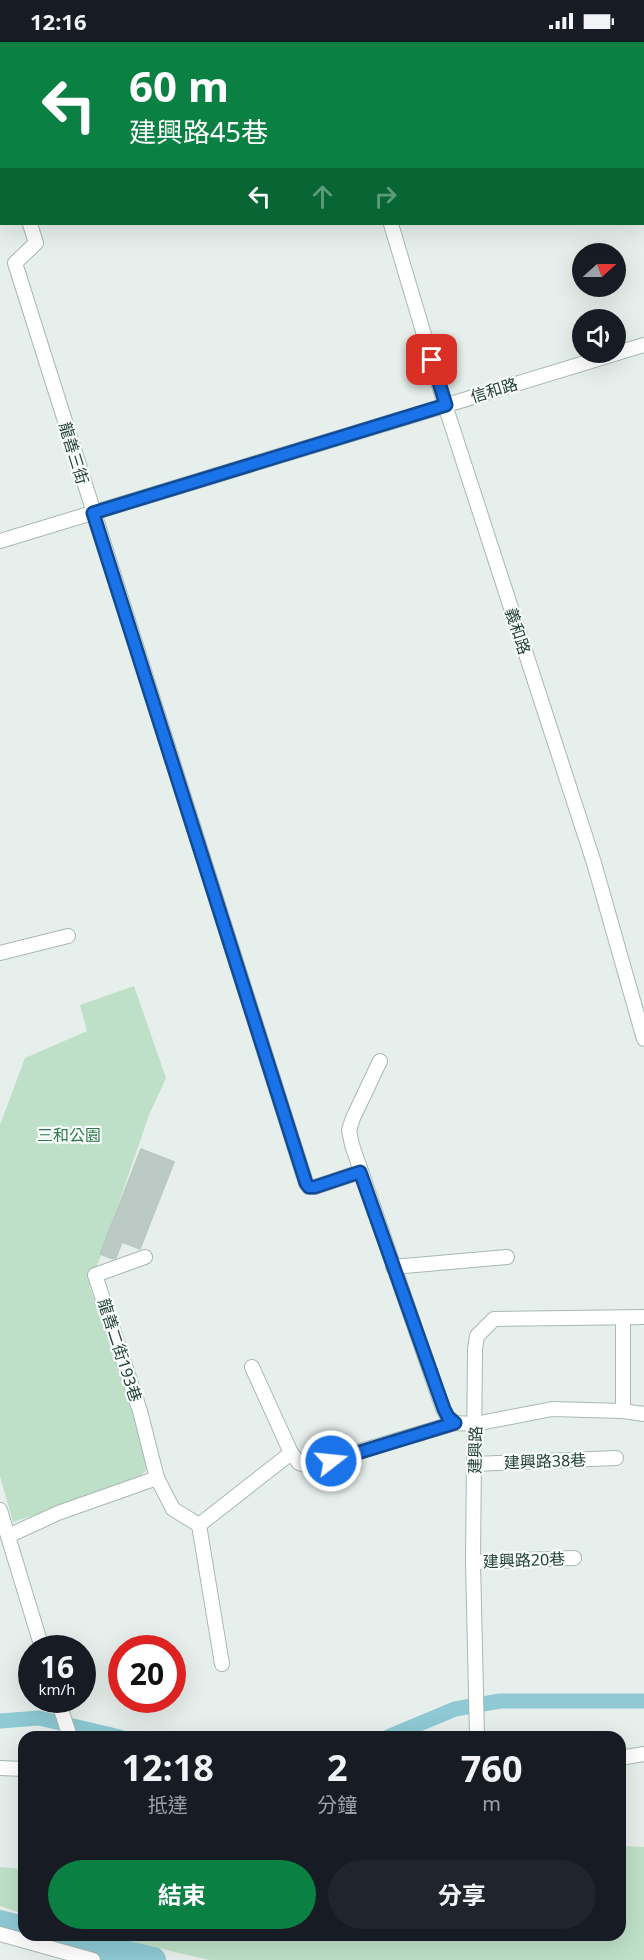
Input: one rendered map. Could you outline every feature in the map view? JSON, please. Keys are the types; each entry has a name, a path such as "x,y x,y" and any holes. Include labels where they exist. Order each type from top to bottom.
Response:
{"street":[{"name":"龍善三街","path":"30,225 36,243 15,263 306,1183 309,1187 315,1187 360,1172"},
{"name":"義和路","path":"391,225 446,405 594,863 644,1039"},
{"name":"信和路","path":"0,541 644,345"},
{"path":"0,953 68,936"},
{"path":"380,1061 353,1118 350,1130 360,1172 393,1267 444,1409 455,1423"},
{"name":"龍善二街193巷","path":"145,1257 95,1275 140,1411 157,1478 172,1509 198,1525"},
{"path":"393,1267 507,1257"},
{"name":"建興路","path":"477,1731 473,1562 477,1336 494,1319 644,1317"},
{"path":"623,1318 623,1411"},
{"path":"252,1367 291,1453 299,1463 310,1466 455,1423 475,1424 552,1409 623,1411 644,1414"},
{"path":"222,1664 198,1525 291,1453"},
{"name":"建興路38巷","path":"474,1464 616,1458"},
{"path":"8,1536 58,1513 157,1478"},
{"path":"0,1510 38,1635"},
{"name":"建興路20巷","path":"473,1562 574,1558"},
{"path":"62,1713 67,1729"},
{"path":"626,1757 644,1754"},
{"path":"0,1768 18,1769"},
{"path":"0,1934 18,1939"},
{"path":"25,1941 93,1960"}],"green space":[{"name":"三和公園","path":"134,986 166,1078 149,1115 90,1287 133,1410 149,1468 131,1484 13,1522 0,1476 0,1125 25,1058 87,1031 80,1005"},
{"path":"626,1846 644,1847 644,1960 209,1960 129,1941 626,1941"},
{"path":"0,1867 18,1869 18,1912 0,1906"}],"building":[{"path":"141,1149 174,1162 140,1249 122,1242 116,1258 113,1259 100,1254"}],"waterway":[{"path":"402,1731 455,1709 500,1701 644,1701"},
{"path":"0,1721 39,1718 94,1731"},
{"path":"0,1923 18,1928"},
{"path":"72,1941 153,1960"}],"route":[{"path":"331,1461 455,1423 444,1409 360,1172 315,1187 309,1187 306,1183 93,513 446,405 432,360"}]}
